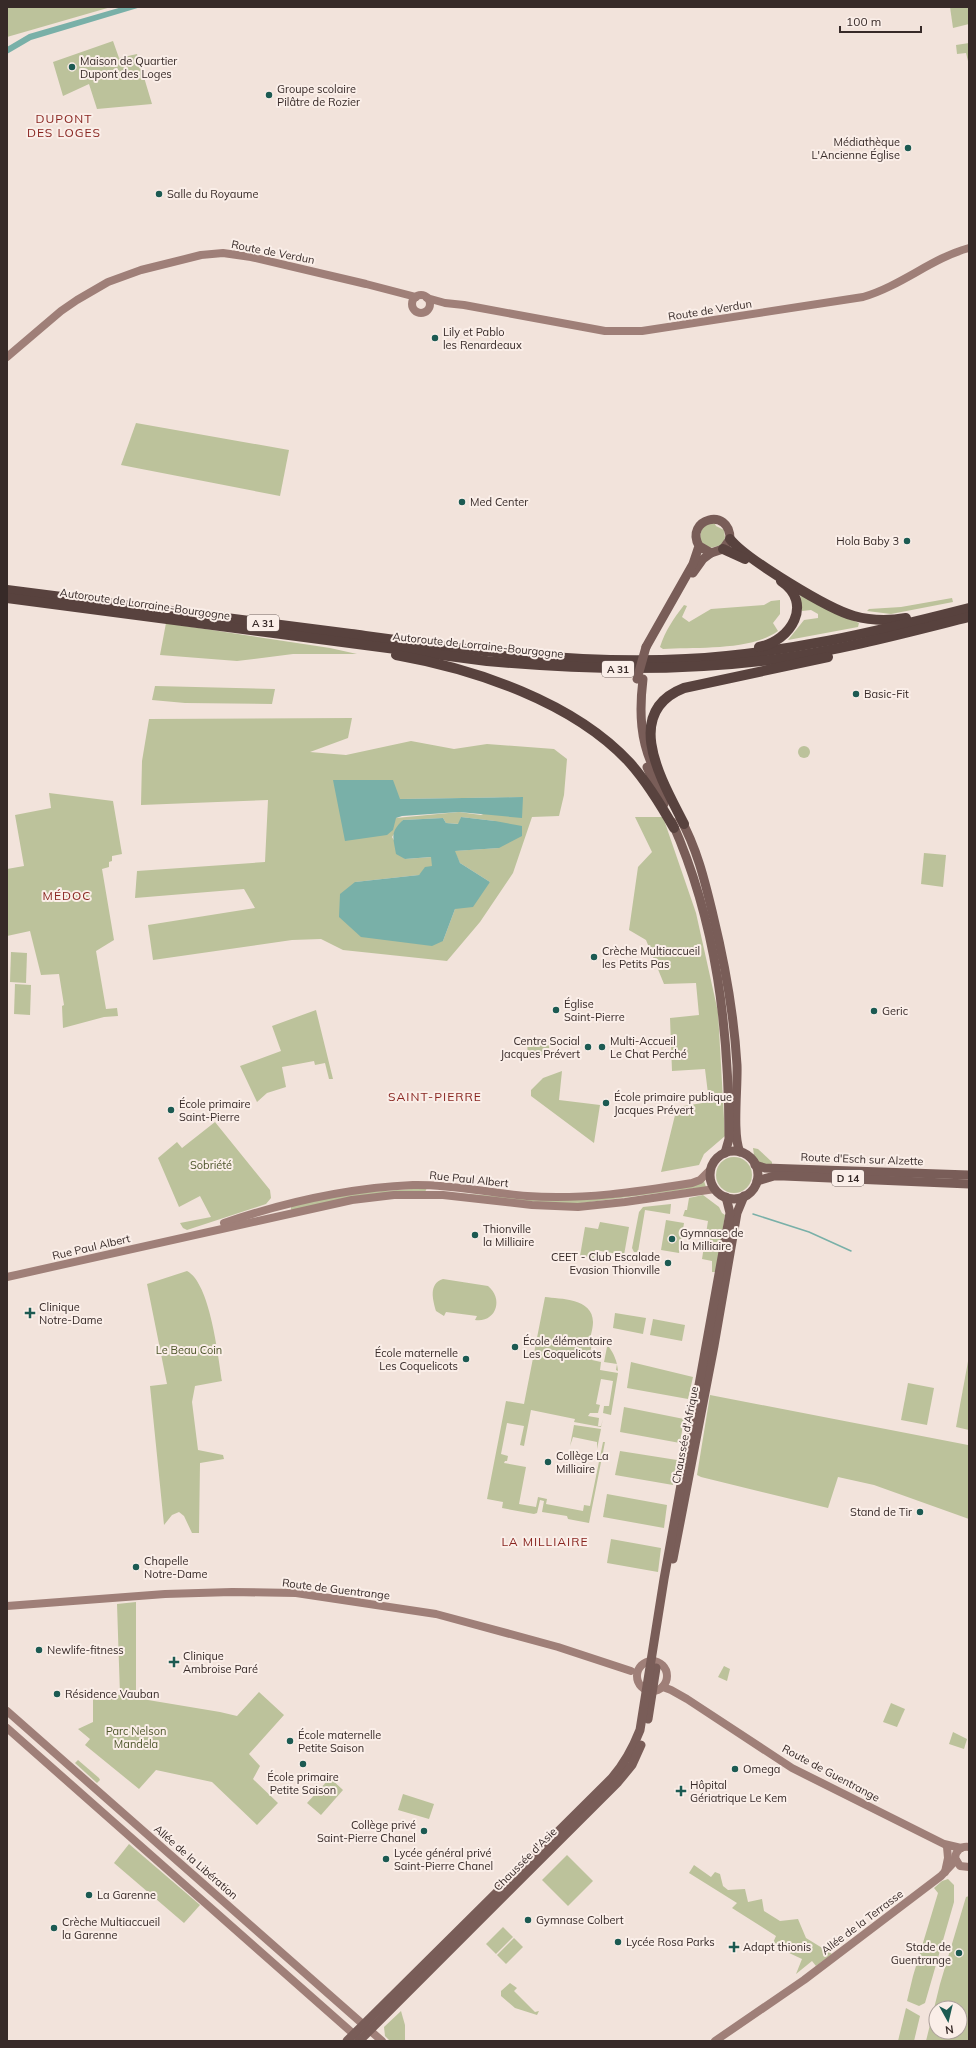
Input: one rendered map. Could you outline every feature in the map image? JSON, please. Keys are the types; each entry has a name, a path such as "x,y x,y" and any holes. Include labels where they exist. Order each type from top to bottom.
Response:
{"highway":[{"path":"730,539 743,553 831,607 855,616 888,621 969,608"},
{"path":"723,549 750,562 783,583 789,588 797,602 793,623 779,640 768,646 727,656"},
{"name":"Autoroute de Lorraine-Bourgogne","path":"9,592 512,655 636,660 727,656 834,641 969,608"},
{"name":"Autoroute de Lorraine-Bourgogne","path":"9,592 348,643 500,662 579,668 686,668 770,660 822,652 886,638 969,617"},
{"path":"679,826 650,741 653,718 665,700 684,688 832,656 877,644 886,638"},
{"path":"348,643 356,649 418,659 484,678 531,695 557,707 582,723 612,746 629,763 679,826"}],"main road":[{"name":"Route de Verdun","path":"427,298 445,303 464,305 605,331 642,331 863,297 891,286 951,254 969,248"},
{"name":"Route de Verdun","path":"7,357 77,300 108,282 141,270 201,255 223,253 333,276 400,294 414,301"},
{"path":"421,296 427,298 430,302 429,308 424,313 418,313 414,309 414,301 421,296"},
{"name":"Route de Verdun","path":"429,308 445,303"},
{"path":"649,647 693,572 703,559 711,553 723,549 730,539 728,528 724,523 714,519 708,519 700,524 696,531 696,539 702,549 711,553"},
{"path":"699,546 693,564 649,647 640,679 640,714 644,744 679,826 700,866 708,894 725,972 737,1064 736,1139 740,1152"},
{"path":"679,826 693,874 720,989 728,1055 729,1139 725,1153"},
{"path":"740,1152 750,1157 755,1165 757,1181 752,1190 744,1196 735,1198 726,1197 715,1189 711,1181 710,1170 716,1159 725,1153 740,1152"},
{"name":"Route d'Esch sur Alzette","path":"755,1165 765,1168 969,1175"},
{"name":"Rue Paul Albert","path":"180,1238 262,1210 350,1190 413,1185 443,1186 526,1196 584,1196 692,1183 700,1180 710,1170"},
{"name":"D 14","path":"757,1181 774,1176 784,1176 969,1184"},
{"name":"Rue Paul Albert","path":"7,1277 329,1204 373,1197 443,1195 532,1206 578,1206 625,1202 715,1189"},
{"name":"Chaussée d'Afrique","path":"651,1679 714,1346 736,1219 744,1196"},
{"name":"Chaussée d'Afrique","path":"654,1661 669,1546 730,1213 726,1197"},
{"name":"Route de Guentrange","path":"7,1606 171,1594 232,1592 296,1593 436,1614 558,1647 635,1671"},
{"path":"654,1661 667,1669 667,1686 650,1690 638,1682 635,1671 643,1663 654,1661"},
{"name":"Chaussée d'Asie","path":"347,2041 359,2039 367,2027 618,1782 632,1765 646,1731 651,1679"},
{"name":"Route de Guentrange","path":"667,1686 792,1768 945,1845 967,1847"},
{"name":"Allée de la Libération","path":"7,1711 382,2041"},
{"path":"7,1728 359,2039"},
{"path":"944,1873 948,1858 945,1845"},
{"name":"Route de Guentrange","path":"945,1845 957,1862"},
{"path":"967,1847 957,1852 957,1862 969,1867"},
{"name":"Allée de la Terrasse","path":"715,2041 804,1980 957,1862"}],"green space":[{"path":"7,7 111,7 7,37"},
{"path":"950,7 969,7 969,24 953,28"},
{"path":"113,41 119,58 137,54 152,104 97,109 89,84 63,96 53,62"},
{"path":"969,43 969,65 966,53 957,54 956,45"},
{"path":"136,423 289,450 280,496 121,465"},
{"path":"714,522 716,526 724,530 725,538 722,545 710,548 702,543 700,538 702,527"},
{"path":"800,593 833,612 859,623 858,627 788,640 804,620 818,618 818,614 811,610 802,611"},
{"path":"952,598 953,602 891,614 867,611 869,609 901,607"},
{"path":"780,600 780,614 773,623 778,631 767,637 753,642 723,647 663,649 660,647 670,625 684,605 687,606 682,617 689,622 711,609 764,605 771,601"},
{"path":"166,623 330,648 357,654 293,654 237,661 160,655"},
{"path":"155,686 275,689 272,704 185,703 152,700"},
{"path":"352,718 348,738 310,752 346,755 411,741 454,749 487,744 554,749 567,759 564,795 559,816 532,817 513,873 480,922 447,961 343,950 321,939 292,940 153,960 148,925 255,908 244,889 135,898 137,871 265,862 268,800 141,805 142,761 149,719","holes":["522,797 481,815 459,812 396,818 399,799","461,817 495,821 499,848 454,851 460,863 490,882 455,909 443,941 355,882 419,875 433,866 432,857 405,859 392,837 403,820 443,818 446,823 459,824"]},
{"path":"802,746 806,746 810,752 806,758 802,758 798,754 798,750"},
{"path":"49,793 113,801 122,854 112,856 112,861 109,862 109,867 102,869 114,940 96,951 106,1009 117,1008 118,1016 104,1017 63,1028 62,1006 64,1005 59,974 41,975 30,931 7,936 7,869 24,866 15,815 51,808"},
{"path":"635,817 663,817 696,913 718,1012 725,1136 704,1154 699,1165 661,1172 677,1107 709,1102 705,1069 672,1071 670,1018 699,1015 696,983 664,984 646,940 629,930 638,867 652,852"},
{"path":"924,853 946,855 943,887 921,884"},
{"path":"11,952 27,953 26,983 10,982"},
{"path":"15,984 31,985 30,1015 14,1014"},
{"path":"316,1010 333,1079 329,1079 325,1063 315,1065 314,1061 282,1067 286,1087 267,1093 257,1102 240,1066 281,1051 272,1026"},
{"path":"548,1040 550,1054 528,1056 527,1042"},
{"path":"562,1071 559,1100 600,1105 594,1143 531,1096 531,1090 543,1078"},
{"name":"Sobriété","path":"215,1122 270,1190 271,1198 266,1204 187,1230 183,1228 180,1223 211,1217 200,1196 179,1207 158,1158 177,1142 182,1148"},
{"path":"753,1148 758,1149 772,1162 772,1166 759,1163 754,1155"},
{"path":"734,1157 747,1162 752,1175 747,1188 734,1193 721,1188 716,1175 721,1162"},
{"path":"704,1181 706,1187 582,1203 544,1203 442,1192 539,1199"},
{"path":"427,1188 425,1192 291,1210 291,1206 352,1193"},
{"path":"703,1195 719,1207 725,1215 716,1272 712,1272 712,1261 702,1259 708,1221 683,1216 685,1210 687,1210 689,1198"},
{"path":"671,1204 670,1214 645,1210 638,1252 634,1252 632,1248 639,1212 643,1207"},
{"path":"666,1220 684,1223 679,1253 661,1250"},
{"path":"600,1222 629,1227 624,1255 595,1250 594,1258 580,1256 585,1227 598,1229"},
{"name":"Le Beau Coin","path":"187,1271 195,1278 202,1290 207,1304 212,1321 222,1381 195,1386 192,1402 198,1450 223,1455 224,1459 200,1463 199,1533 192,1533 184,1516 179,1512 172,1515 164,1525 150,1386 167,1384 147,1284"},
{"path":"443,1279 488,1286 496,1297 493,1314 482,1320 475,1320 477,1316 446,1312 444,1316 436,1311 433,1288 438,1281"},
{"path":"545,1297 575,1301 588,1308 592,1314 593,1325 589,1343 592,1344 589,1357 592,1358 592,1360 601,1362 600,1370 618,1373 611,1415 603,1413 604,1406 609,1406 613,1381 601,1379 596,1404 600,1405 598,1413 590,1413 588,1416 599,1418 598,1426 601,1426 603,1419 601,1427 574,1422 575,1419 531,1410 524,1446 520,1445 524,1426 507,1423 501,1454 508,1456 507,1461 504,1463 526,1467 519,1504 536,1507 538,1497 547,1499 546,1504 583,1511 584,1505 590,1506 603,1442 605,1442 589,1523 568,1519 567,1516 542,1512 544,1501 540,1500 537,1513 534,1514 502,1508 503,1502 487,1499 506,1401 524,1404"},
{"path":"615,1313 646,1318 643,1334 613,1328"},
{"path":"653,1319 685,1325 682,1341 650,1335"},
{"path":"607,1347 609,1347 612,1352 617,1364 604,1362"},
{"path":"969,1356 969,1430 956,1427"},
{"path":"631,1362 693,1377 688,1399 627,1388"},
{"path":"908,1383 934,1388 927,1425 901,1420"},
{"path":"710,1395 968,1445 969,1439 969,1519 874,1485 838,1477 828,1508 701,1477 697,1475"},
{"path":"624,1407 684,1419 680,1443 620,1432"},
{"path":"574,1425 601,1429 597,1449 597,1442 573,1437 570,1446"},
{"path":"620,1451 677,1460 673,1485 615,1475"},
{"path":"607,1494 667,1505 664,1528 603,1517"},
{"path":"611,1539 661,1548 658,1572 607,1563"},
{"name":"Parc Nelson Mandela","path":"136,1602 136,1698 237,1716 259,1692 284,1715 249,1754 260,1766 253,1779 278,1803 257,1825 212,1782 156,1770 139,1789 85,1745 90,1739 78,1729 93,1722 93,1693 120,1695 117,1604"},
{"path":"724,1666 730,1669 727,1681 718,1677"},
{"path":"891,1703 905,1709 897,1727 883,1722"},
{"path":"953,1732 967,1739 964,1749 949,1744"},
{"path":"78,1760 99,1778 100,1780 97,1783 75,1763"},
{"path":"330,1778 343,1790 321,1815 307,1803"},
{"path":"403,1794 434,1804 429,1819 398,1810"},
{"path":"129,1844 200,1905 184,1923 114,1863"},
{"path":"567,1855 593,1881 568,1906 542,1880"},
{"path":"694,1865 711,1877 715,1872 720,1874 723,1886 728,1890 745,1889 748,1902 762,1899 764,1911 780,1921 798,1919 806,1938 832,1954 816,1966 812,1961 796,1974 802,1959 772,1945 776,1936 732,1908 737,1903 689,1873"},
{"path":"948,1879 954,1885 954,1902 925,2003 919,2006 907,2001 938,1893 934,1888 942,1881"},
{"name":"Stade de Guentrange","path":"969,1896 969,2041 926,2041 928,2033 928,2040 968,2040 968,2000 936,2000 966,1897"},
{"path":"503,1927 513,1937 496,1954 486,1944"},
{"path":"514,1938 523,1947 506,1964 497,1955"},
{"path":"510,1983 517,1988 514,1991 535,2012 539,2011 537,2015 515,2008 501,1996 501,1991"},
{"path":"906,2008 920,2016 914,2041 898,2041"},
{"path":"401,2011 405,2025 405,2041 390,2041 385,2036 384,2027"}],"water":[{"path":"122,7 141,7 31,40 7,54 7,47 29,34"},
{"path":"333,780 393,780 400,799 523,797 522,818 459,812 402,816 396,818 393,830 387,835 345,841"},
{"path":"461,817 522,826 522,836 499,848 455,851 460,863 490,882 473,907 455,909 443,941 432,946 361,937 339,917 340,894 355,882 419,875 425,867 432,866 431,857 405,859 396,854 394,832 403,820 443,818 446,823 458,824"}],"waterway":[{"path":"753,1214 809,1232 851,1251"}],"place":[{"name":"Maison de Quartier Dupont des Loges","path":"72,67"},
{"name":"Groupe scolaire Pilâtre de Rozier","path":"269,95"},
{"name":"Médiathèque L'Ancienne Église","path":"908,148"},
{"name":"Salle du Royaume","path":"159,194"},
{"name":"Lily et Pablo les Renardeaux","path":"435,338"},
{"name":"Med Center","path":"462,502"},
{"name":"Hola Baby 3","path":"907,541"},
{"name":"Basic-Fit","path":"856,694"},
{"name":"Crèche Multiaccueil les Petits Pas","path":"594,957"},
{"name":"Église Saint-Pierre","path":"556,1010"},
{"name":"Geric","path":"874,1011"},
{"name":"Centre Social Jacques Prévert","path":"588,1047"},
{"name":"Multi-Accueil Le Chat Perché","path":"602,1047"},
{"name":"École primaire publique Jacques Prévert","path":"606,1103"},
{"name":"École primaire Saint-Pierre","path":"171,1110"},
{"name":"Thionville la Milliaire","path":"475,1235"},
{"name":"Gymnase de la Milliaire","path":"672,1239"},
{"name":"CEET - Club Escalade Evasion Thionville","path":"668,1263"},
{"name":"Clinique Notre-Dame","path":"30,1313"},
{"name":"École élémentaire Les Coquelicots","path":"515,1347"},
{"name":"École maternelle Les Coquelicots","path":"466,1359"},
{"name":"Collège La Milliaire","path":"548,1462"},
{"name":"Stand de Tir","path":"920,1512"},
{"name":"Chapelle Notre-Dame","path":"136,1567"},
{"name":"Newlife-fitness","path":"39,1650"},
{"name":"Clinique Ambroise Paré","path":"174,1662"},
{"name":"Résidence Vauban","path":"57,1694"},
{"name":"École maternelle Petite Saison","path":"290,1741"},
{"name":"École primaire Petite Saison","path":"303,1764"},
{"name":"Omega","path":"735,1769"},
{"name":"Hôpital Gériatrique Le Kem","path":"681,1791"},
{"name":"Collège privé Saint-Pierre Chanel","path":"424,1831"},
{"name":"Lycée général privé Saint-Pierre Chanel","path":"386,1859"},
{"name":"La Garenne","path":"89,1895"},
{"name":"Gymnase Colbert","path":"528,1920"},
{"name":"Crèche Multiaccueil la Garenne","path":"54,1928"},
{"name":"Lycée Rosa Parks","path":"618,1942"},
{"name":"Adapt thionis","path":"734,1947"},
{"name":"Stade de Guentrange","path":"959,1953"}],"district":[{"name":"DUPONT DES LOGES","path":"64,126"},
{"name":"MÉDOC","path":"67,896"},
{"name":"SAINT-PIERRE","path":"435,1097"},
{"name":"LA MILLIAIRE","path":"545,1542"}]}
